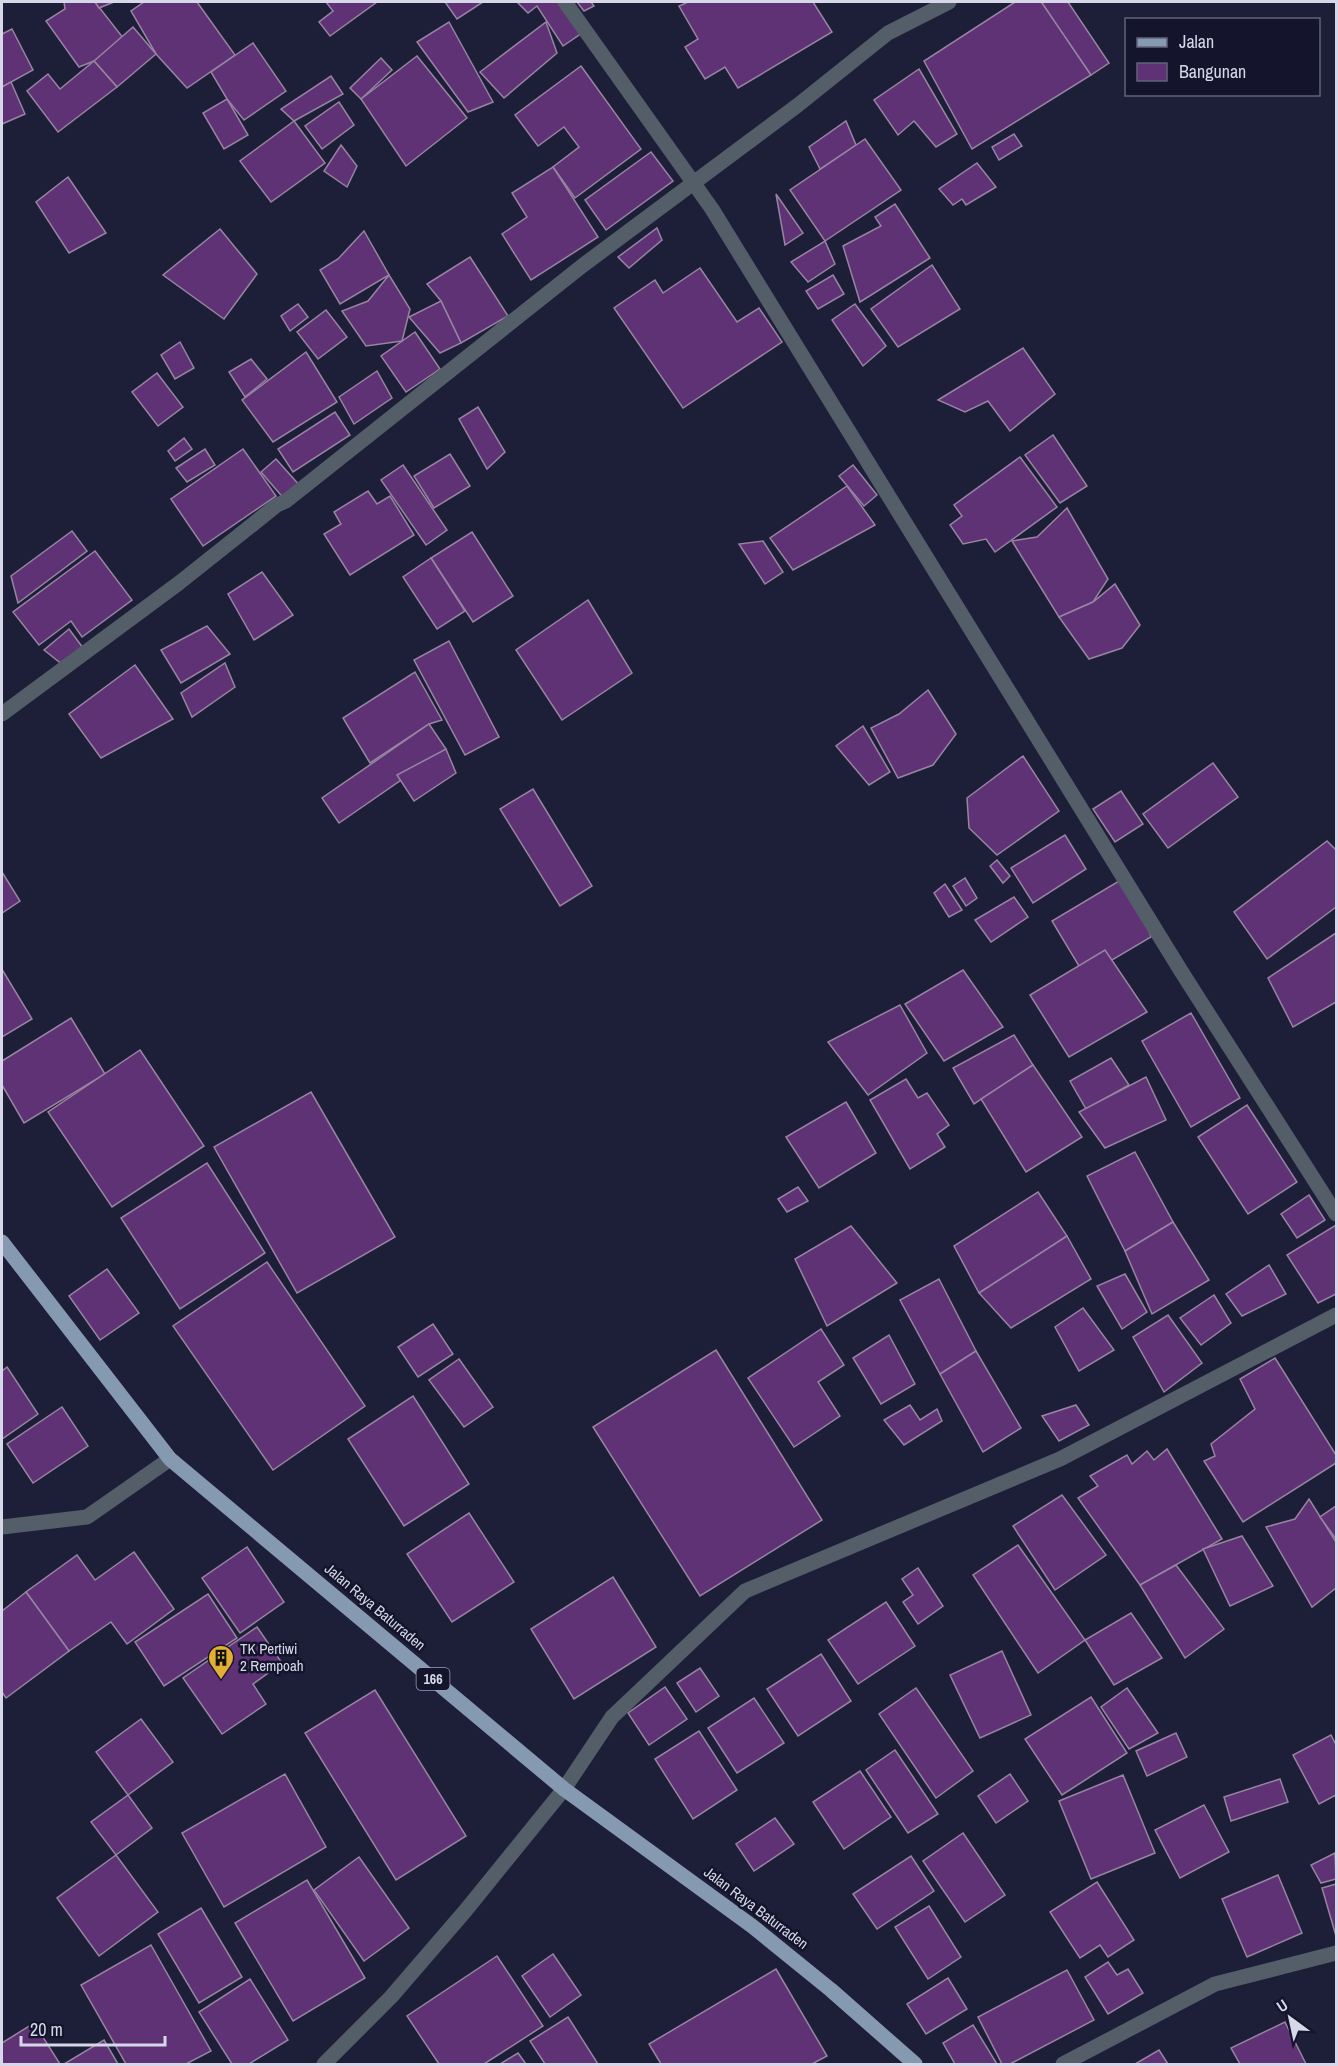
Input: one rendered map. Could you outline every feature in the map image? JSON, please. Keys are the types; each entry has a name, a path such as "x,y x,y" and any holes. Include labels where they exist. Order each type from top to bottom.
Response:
{"main road":[{"name":"Jalan Raya Baturraden","path":"2,1242 170,1459 564,1789 752,1926 831,1990 915,2064"}],"street":[{"path":"565,2 695,184 1181,971 1336,1214"},
{"path":"2,714 179,583 277,505 286,501 582,266 695,184 888,33 950,2"},
{"path":"324,2064 391,1997 466,1910 564,1789 612,1717 745,1591 1060,1459 1336,1315"},
{"path":"2,1527 87,1517 170,1459"},
{"path":"1063,2064 1215,1984 1336,1953"}],"building":[{"path":"64,2 95,2 124,39 94,61 79,67 46,21 65,9"},
{"path":"95,2 114,2 99,8"},
{"path":"144,2 197,2 235,55 187,88 156,54 131,11"},
{"path":"326,2 377,2 330,36 319,22 333,11"},
{"path":"445,2 483,2 457,19"},
{"path":"517,2 559,2 582,33 563,46 537,6 528,13"},
{"path":"577,2 591,2 594,6 584,11"},
{"path":"688,2 813,2 832,32 738,88 725,67 705,79 685,47 698,39 679,6"},
{"path":"1015,2 1042,2 1091,75 972,149 924,61"},
{"path":"1068,2 1109,63 1091,75 1042,3"},
{"path":"449,22 493,102 468,112 417,42"},
{"path":"546,22 557,53 504,98 480,72"},
{"path":"133,27 156,54 117,87 94,61"},
{"path":"12,29 33,70 2,87 2,34"},
{"path":"253,43 286,91 244,120 227,99 211,72"},
{"path":"417,56 467,118 406,166 361,99"},
{"path":"381,58 392,70 361,99 350,88"},
{"path":"94,61 117,87 58,132 27,91 48,74 60,89"},
{"path":"581,66 641,149 575,198 553,167 579,147 564,127 538,146 515,115"},
{"path":"919,69 957,134 936,147 914,121 898,135 874,100"},
{"path":"331,76 343,94 294,121 281,109"},
{"path":"11,82 25,114 2,124 2,87"},
{"path":"227,99 248,135 224,149 203,113"},
{"path":"339,102 354,125 322,149 305,126"},
{"path":"294,121 325,163 271,202 240,161"},
{"path":"846,121 856,145 820,169 809,147"},
{"path":"1014,134 1022,146 999,160 992,147"},
{"path":"865,139 901,190 825,241 790,190"},
{"path":"341,145 357,166 347,187 324,171"},
{"path":"651,152 673,181 606,230 585,200"},
{"path":"977,163 996,187 966,205 962,199 953,205 939,189"},
{"path":"553,167 598,237 531,280 502,234 527,217 512,193"},
{"path":"68,177 106,233 69,253 36,202"},
{"path":"776,194 803,233 785,245"},
{"path":"895,204 930,258 860,302 843,246 881,226 875,217"},
{"path":"657,228 662,240 629,268 618,257"},
{"path":"220,229 257,274 224,319 163,275"},
{"path":"364,231 389,275 340,304 320,270 338,259"},
{"path":"825,241 835,264 808,282 791,262"},
{"path":"470,257 508,316 461,343 441,301 427,284"},
{"path":"932,265 960,309 898,347 871,309"},
{"path":"700,268 737,322 759,308 782,342 683,408 614,308 655,280 663,293"},
{"path":"389,275 410,309 402,341 366,346 342,311 368,301"},
{"path":"833,275 844,294 818,309 806,291"},
{"path":"441,301 461,343 440,353 409,317"},
{"path":"298,304 308,317 290,331 281,316"},
{"path":"855,304 886,346 863,366 832,320"},
{"path":"326,310 347,337 318,359 297,332"},
{"path":"415,332 440,369 406,392 381,356"},
{"path":"180,342 194,368 175,379 161,355"},
{"path":"1023,348 1055,394 1010,431 988,401 965,412 938,400"},
{"path":"306,352 337,402 273,442 242,400"},
{"path":"251,359 267,379 245,397 229,372"},
{"path":"377,371 392,398 354,424 339,397"},
{"path":"157,373 183,407 158,426 132,392"},
{"path":"478,407 505,452 487,469 459,419"},
{"path":"335,412 350,435 293,472 278,449"},
{"path":"1053,435 1087,486 1060,503 1025,455"},
{"path":"184,438 192,449 175,461 168,451"},
{"path":"205,449 215,465 187,482 176,468"},
{"path":"243,449 276,496 203,546 171,499"},
{"path":"450,454 470,486 434,508 414,476"},
{"path":"1020,457 1057,507 995,552 986,539 963,544 950,525 962,516 954,505"},
{"path":"276,459 301,487 286,501 261,472"},
{"path":"403,465 447,530 426,545 381,480"},
{"path":"853,465 877,495 864,506 839,476"},
{"path":"847,486 875,525 793,570 770,538"},
{"path":"368,491 377,504 390,496 414,535 350,575 324,534 341,524 334,512"},
{"path":"1067,508 1108,579 1093,602 1059,617 1012,541 1037,537"},
{"path":"72,531 87,551 18,603 11,576"},
{"path":"472,532 513,596 473,622 431,558"},
{"path":"763,541 783,572 765,584 739,544"},
{"path":"95,551 132,600 82,637 71,621 39,645 13,612"},
{"path":"431,558 465,611 437,629 403,577"},
{"path":"262,572 293,615 254,640 228,594"},
{"path":"1115,584 1140,625 1122,648 1089,659 1059,617 1093,602"},
{"path":"588,600 632,673 562,720 516,650"},
{"path":"207,626 230,654 181,683 161,650"},
{"path":"69,629 83,648 63,665 44,650"},
{"path":"449,641 499,737 465,755 414,660"},
{"path":"225,663 235,687 192,717 181,693"},
{"path":"135,665 173,719 101,758 69,714"},
{"path":"415,672 442,720 429,724 370,763 343,718"},
{"path":"928,690 956,734 933,765 898,778 871,728 899,714"},
{"path":"429,724 446,749 339,823 322,798"},
{"path":"863,726 890,772 869,785 836,746"},
{"path":"446,749 456,773 414,801 397,775"},
{"path":"1023,756 1059,811 997,855 969,828 967,798"},
{"path":"1213,763 1238,797 1168,848 1143,814"},
{"path":"533,789 592,886 560,906 500,809"},
{"path":"1121,791 1143,824 1115,842 1093,809"},
{"path":"1065,835 1086,869 1033,903 1011,868"},
{"path":"1327,841 1336,850 1336,907 1267,959 1234,912"},
{"path":"997,860 1010,876 1003,883 990,866"},
{"path":"2,872 20,901 2,913"},
{"path":"965,878 977,898 966,906 953,886"},
{"path":"1119,881 1143,914 1151,937 1085,976 1052,921"},
{"path":"945,884 962,910 949,917 934,893"},
{"path":"1014,897 1028,917 991,942 975,920"},
{"path":"1336,933 1336,1002 1293,1027 1268,978"},
{"path":"1105,950 1147,1012 1069,1057 1030,995"},
{"path":"963,970 1003,1027 944,1061 905,1004"},
{"path":"2,972 32,1019 2,1037"},
{"path":"900,1005 927,1053 868,1095 828,1042"},
{"path":"1191,1013 1240,1098 1191,1127 1142,1041"},
{"path":"71,1018 105,1074 24,1123 2,1085 2,1061"},
{"path":"1014,1035 1033,1065 974,1104 953,1068"},
{"path":"140,1050 204,1146 112,1207 48,1112"},
{"path":"1111,1058 1129,1085 1086,1109 1070,1081"},
{"path":"1033,1065 1082,1137 1026,1172 981,1099"},
{"path":"1146,1077 1166,1120 1105,1148 1079,1112"},
{"path":"906,1079 918,1098 927,1093 949,1125 937,1134 945,1147 910,1169 870,1100"},
{"path":"311,1092 395,1237 297,1293 214,1147"},
{"path":"846,1102 876,1153 819,1188 786,1137"},
{"path":"1247,1105 1297,1182 1248,1214 1198,1137"},
{"path":"1135,1152 1173,1222 1125,1251 1087,1176"},
{"path":"207,1163 265,1253 180,1309 121,1218"},
{"path":"798,1187 808,1201 787,1212 778,1199"},
{"path":"1038,1192 1067,1236 979,1293 954,1246"},
{"path":"1309,1195 1325,1220 1297,1238 1281,1214"},
{"path":"1173,1222 1209,1280 1152,1314 1125,1251"},
{"path":"1336,1225 1336,1294 1318,1303 1287,1255"},
{"path":"851,1226 897,1283 827,1326 795,1259"},
{"path":"1067,1236 1091,1279 1011,1328 979,1293"},
{"path":"267,1262 365,1406 273,1470 173,1326"},
{"path":"1269,1265 1286,1294 1242,1316 1226,1294"},
{"path":"107,1269 139,1313 100,1340 69,1296"},
{"path":"1125,1274 1147,1312 1122,1329 1097,1286"},
{"path":"939,1279 976,1351 940,1374 900,1300"},
{"path":"1214,1295 1231,1323 1201,1345 1180,1318"},
{"path":"1083,1308 1114,1350 1079,1371 1055,1327"},
{"path":"1168,1315 1202,1363 1164,1392 1133,1337"},
{"path":"433,1324 453,1354 418,1377 398,1347"},
{"path":"821,1329 844,1365 818,1382 840,1416 794,1447 748,1378"},
{"path":"889,1335 915,1384 881,1404 853,1358"},
{"path":"716,1350 822,1520 700,1596 593,1427"},
{"path":"976,1351 1021,1428 983,1452 940,1374"},
{"path":"1275,1358 1336,1455 1336,1463 1243,1522 1204,1461 1215,1456 1211,1444 1255,1409 1240,1379"},
{"path":"459,1359 493,1407 464,1427 429,1380"},
{"path":"7,1367 38,1414 2,1439 2,1371"},
{"path":"413,1396 469,1484 404,1526 348,1439"},
{"path":"910,1405 920,1420 937,1409 942,1421 904,1445 884,1420"},
{"path":"1076,1405 1089,1425 1059,1441 1042,1416"},
{"path":"62,1407 88,1446 33,1483 7,1444"},
{"path":"1167,1449 1222,1539 1140,1585 1078,1498 1098,1486 1090,1476 1127,1455 1132,1464 1147,1451 1154,1460"},
{"path":"1062,1495 1106,1555 1055,1590 1013,1526"},
{"path":"1309,1499 1336,1542 1336,1588 1312,1607 1266,1527 1295,1519"},
{"path":"1336,1506 1336,1539 1320,1517"},
{"path":"469,1513 514,1582 452,1622 407,1554"},
{"path":"1242,1536 1273,1586 1230,1606 1203,1549"},
{"path":"1018,1545 1085,1640 1038,1673 973,1575"},
{"path":"247,1547 284,1602 240,1633 202,1578"},
{"path":"134,1552 174,1609 127,1644 111,1622 69,1651 26,1592 77,1555 95,1580"},
{"path":"1176,1565 1224,1629 1185,1658 1140,1585"},
{"path":"918,1568 943,1606 918,1624 903,1602 913,1595 902,1579"},
{"path":"613,1577 656,1647 574,1699 531,1629"},
{"path":"26,1592 69,1651 6,1698 2,1692 2,1611"},
{"path":"208,1594 237,1638 164,1686 135,1642"},
{"path":"886,1602 915,1646 858,1684 828,1640"},
{"path":"1131,1613 1162,1658 1114,1685 1085,1640"},
{"name":"TK Pertiwi 2 Rempoah","path":"257,1627 282,1663 253,1684 266,1704 222,1734 183,1678"},
{"path":"1002,1651 1031,1715 980,1738 950,1675"},
{"path":"821,1654 851,1701 798,1736 767,1689"},
{"path":"700,1668 719,1696 696,1712 677,1683"},
{"path":"665,1687 687,1719 649,1745 628,1713"},
{"path":"916,1688 973,1771 936,1798 879,1714"},
{"path":"1127,1688 1158,1733 1129,1749 1101,1707"},
{"path":"375,1690 466,1836 396,1880 305,1733"},
{"path":"1091,1697 1127,1753 1062,1795 1025,1739"},
{"path":"754,1698 784,1743 737,1773 708,1728"},
{"path":"141,1719 173,1762 128,1795 96,1752"},
{"path":"699,1731 737,1790 693,1819 655,1759"},
{"path":"1176,1733 1187,1757 1147,1776 1136,1751"},
{"path":"1331,1735 1336,1745 1336,1795 1319,1804 1293,1755"},
{"path":"895,1750 938,1814 908,1833 866,1770"},
{"path":"860,1771 891,1817 844,1849 813,1802"},
{"path":"285,1774 326,1847 224,1907 182,1833"},
{"path":"1010,1774 1028,1801 996,1823 978,1796"},
{"path":"1123,1775 1155,1853 1091,1879 1059,1801"},
{"path":"1280,1779 1288,1802 1231,1821 1224,1797"},
{"path":"128,1795 152,1828 116,1855 91,1822"},
{"path":"1204,1805 1229,1852 1180,1878 1155,1830"},
{"path":"775,1818 794,1844 754,1871 736,1844"},
{"path":"963,1833 1005,1895 965,1922 923,1861"},
{"path":"1335,1853 1336,1879 1321,1883 1311,1865"},
{"path":"116,1855 158,1912 99,1956 57,1898"},
{"path":"911,1856 934,1891 877,1929 853,1894"},
{"path":"359,1857 409,1928 364,1961 314,1890"},
{"path":"1278,1875 1302,1933 1247,1957 1222,1899"},
{"path":"307,1880 365,1978 293,2021 235,1923"},
{"path":"1097,1882 1134,1940 1108,1957 1100,1945 1080,1958 1050,1912"},
{"path":"1336,1884 1336,1936 1322,1888"},
{"path":"929,1906 961,1957 928,1979 895,1927"},
{"path":"201,1908 242,1977 199,2003 158,1934"},
{"path":"151,1945 211,2051 186,2064 126,2064 81,1985"},
{"path":"553,1954 581,1995 550,2017 522,1976"},
{"path":"497,1956 543,2026 484,2064 439,2064 407,2016"},
{"path":"1108,1962 1117,1975 1128,1969 1143,1993 1108,2014 1085,1977"},
{"path":"776,1969 827,2056 812,2064 661,2064 649,2044"},
{"path":"1067,1970 1094,2020 1010,2064 1002,2064 978,2017"},
{"path":"948,1978 967,2009 926,2034 907,2004"},
{"path":"250,1979 288,2040 249,2064 232,2064 199,2012"},
{"path":"568,2017 598,2064 545,2064 530,2041"},
{"path":"1285,2022 1306,2064 1240,2064 1231,2048"},
{"path":"34,2023 60,2064 2,2064 2,2043"},
{"path":"973,2025 997,2064 955,2064 943,2043"},
{"path":"104,2040 118,2064 64,2064"},
{"path":"1159,2050 1168,2064 1135,2064"},
{"path":"518,2053 526,2064 500,2064"}],"place":[{"name":"TK Pertiwi 2 Rempoah","path":"221,1681"}]}
